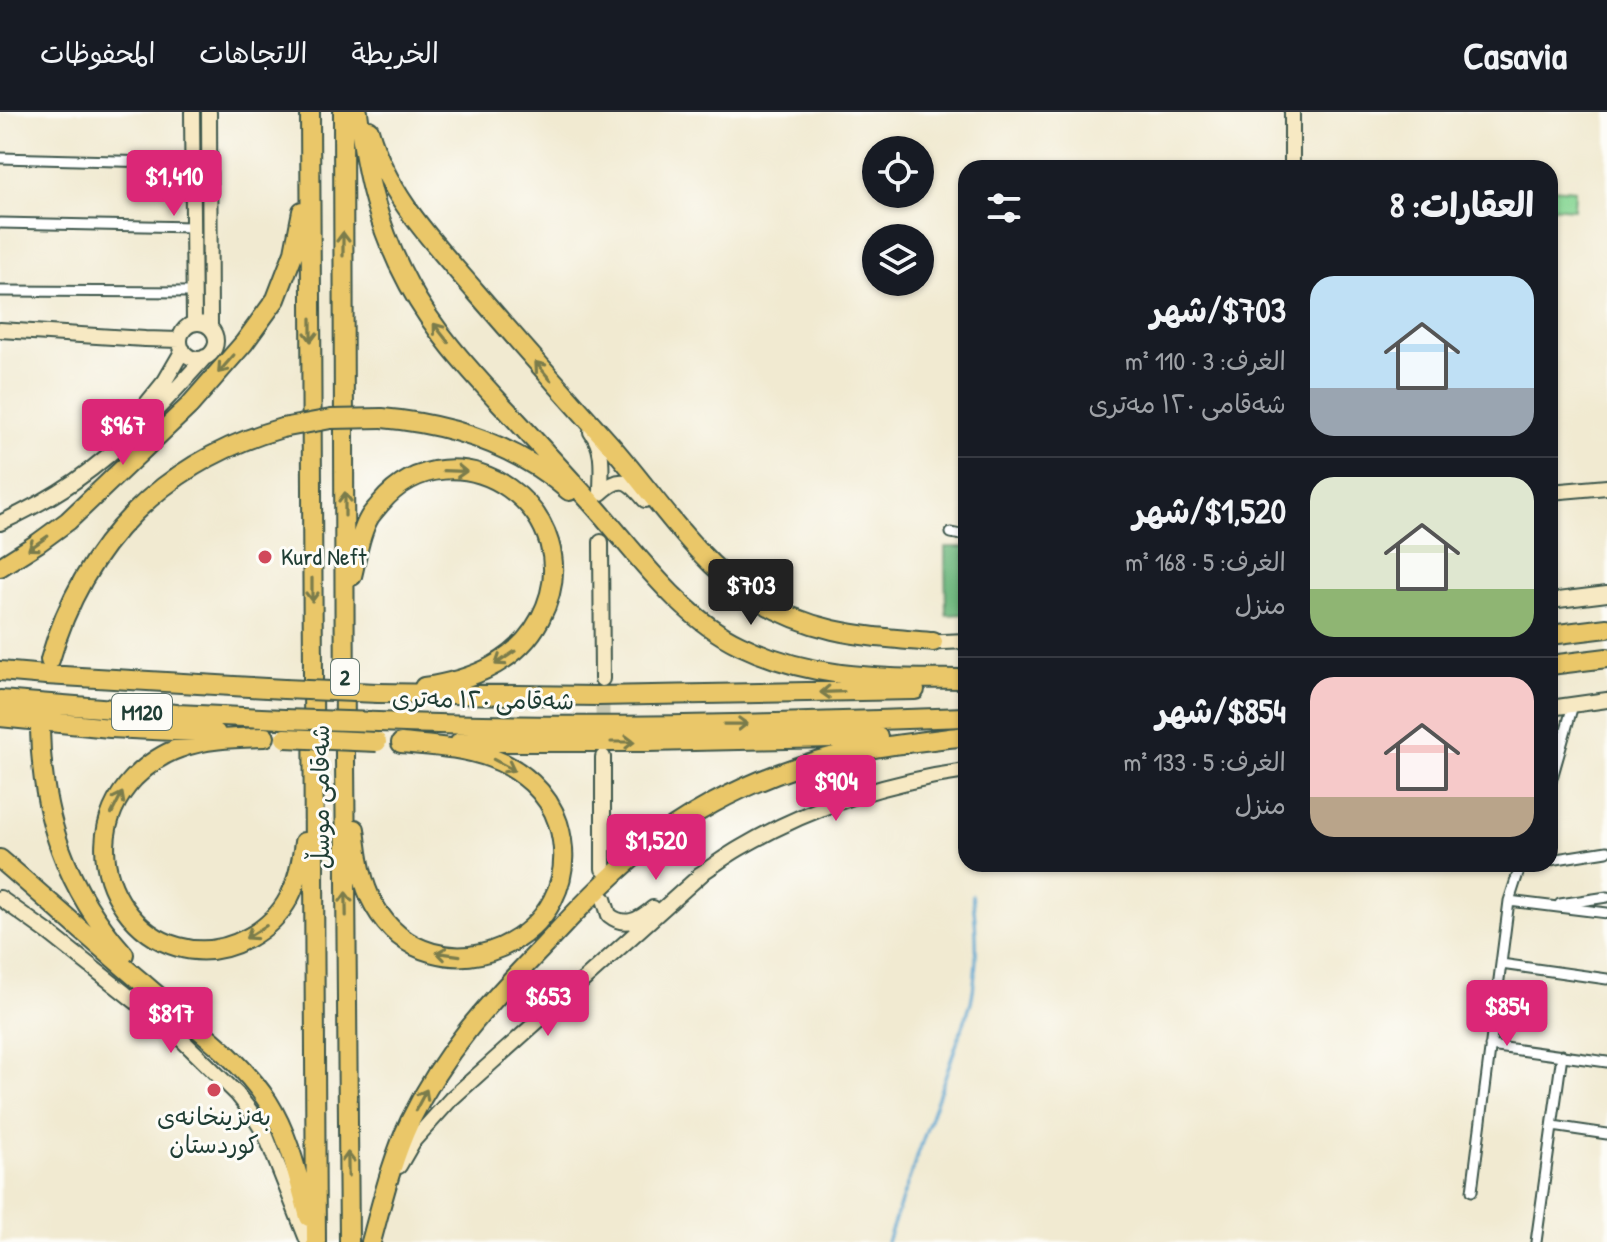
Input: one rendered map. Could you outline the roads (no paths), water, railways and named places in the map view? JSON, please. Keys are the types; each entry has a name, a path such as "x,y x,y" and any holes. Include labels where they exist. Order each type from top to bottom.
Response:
{"highway":[{"path":"0,567 68,521 128,466 189,406 244,343 276,299 297,241 304,198 310,112"},
{"name":"شەقامی موسڵ","path":"310,112 316,1242"},
{"name":"شەقامی موسڵ","path":"343,112 349,1242"},
{"path":"358,112 366,167 380,221 411,290 460,357 619,532 662,584 700,619 738,644 766,656 815,671 873,677 958,679"},
{"path":"364,112 379,158 409,213 715,567 745,592 791,617 833,631 872,638 933,642"},
{"path":"50,660 65,615 81,582 133,513 168,483 204,459 256,435 331,419 382,418 434,425 483,439 519,456 559,482 640,559"},
{"path":"345,602 370,516 397,488 435,471 458,471 495,480 529,505 549,538 554,567 548,601 536,626 519,649 496,665 464,677 431,686 378,693"},
{"path":"1558,634 1607,628"},
{"path":"1558,664 1607,658"},
{"name":"شەقامی ١٢٠ مەتری","path":"0,671 378,693 734,695 958,687"},
{"name":"شەقامی ١٢٠ مەتری","path":"0,700 161,713 378,722 610,726 958,717"},
{"path":"0,717 110,728 401,743 789,740 958,735"},
{"path":"40,730 43,778 51,822 59,849 81,896 103,931 188,1020 243,1071 267,1101 296,1166 316,1242"},
{"path":"371,1242 409,1124 444,1060 478,1015 586,901 636,855 714,803 798,767 856,751 958,736"},
{"path":"265,737 218,739 173,751 138,774 115,805 106,833 109,878 131,917 159,938 177,946 196,949 227,946 250,937 283,909 294,890 301,866 313,760"},
{"path":"345,759 364,881 386,922 411,943 447,955 480,954 509,944 537,923 550,906 560,880 564,853 561,834 548,801 527,778 493,759 468,751 401,743"},
{"path":"0,859 188,1020"}],"street":[{"path":"192,112 194,323"},
{"path":"0,523 57,493 100,462 214,349 216,337 210,326 209,112"},
{"path":"1292,112 1292,160"},
{"path":"0,158 193,163"},
{"path":"0,223 193,227"},
{"path":"0,291 193,292"},
{"path":"0,515 53,486 100,453 157,392 173,368 182,345 184,329 194,323 210,326"},
{"path":"0,330 145,339 182,345 190,357 205,357"},
{"path":"562,393 598,442 601,451 601,493 615,482 631,484 715,578 746,602 787,624 852,642 958,641"},
{"path":"1558,491 1607,487"},
{"path":"951,533 958,534"},
{"path":"601,542 602,679"},
{"path":"1558,600 1607,594"},
{"path":"1558,707 1607,700"},
{"path":"1558,757 1573,705"},
{"path":"603,757 603,869"},
{"path":"604,899 607,911 615,920 634,921 738,848 770,831 821,808 908,781 958,772"},
{"path":"1558,859 1607,851"},
{"path":"383,1199 405,1154 435,1115 704,872"},
{"path":"1472,1191 1509,901 1520,872"},
{"path":"1549,906 1607,897"},
{"path":"0,898 174,1032 237,1094 266,1136 308,1242"},
{"path":"1509,901 1607,913"},
{"path":"1501,964 1607,979"},
{"path":"1490,1046 1607,1062"},
{"path":"1536,1242 1562,1055"},
{"path":"1553,1126 1607,1134"}],"waterway":[{"path":"887,1242 971,1003 976,949 972,895"}],"tunnel":[{"path":"602,685 603,733"}],"place":[{"name":"Kurd Neft","path":"265,557"},
{"name":"بەنزینخانەی کوردستان","path":"214,1090"}]}
